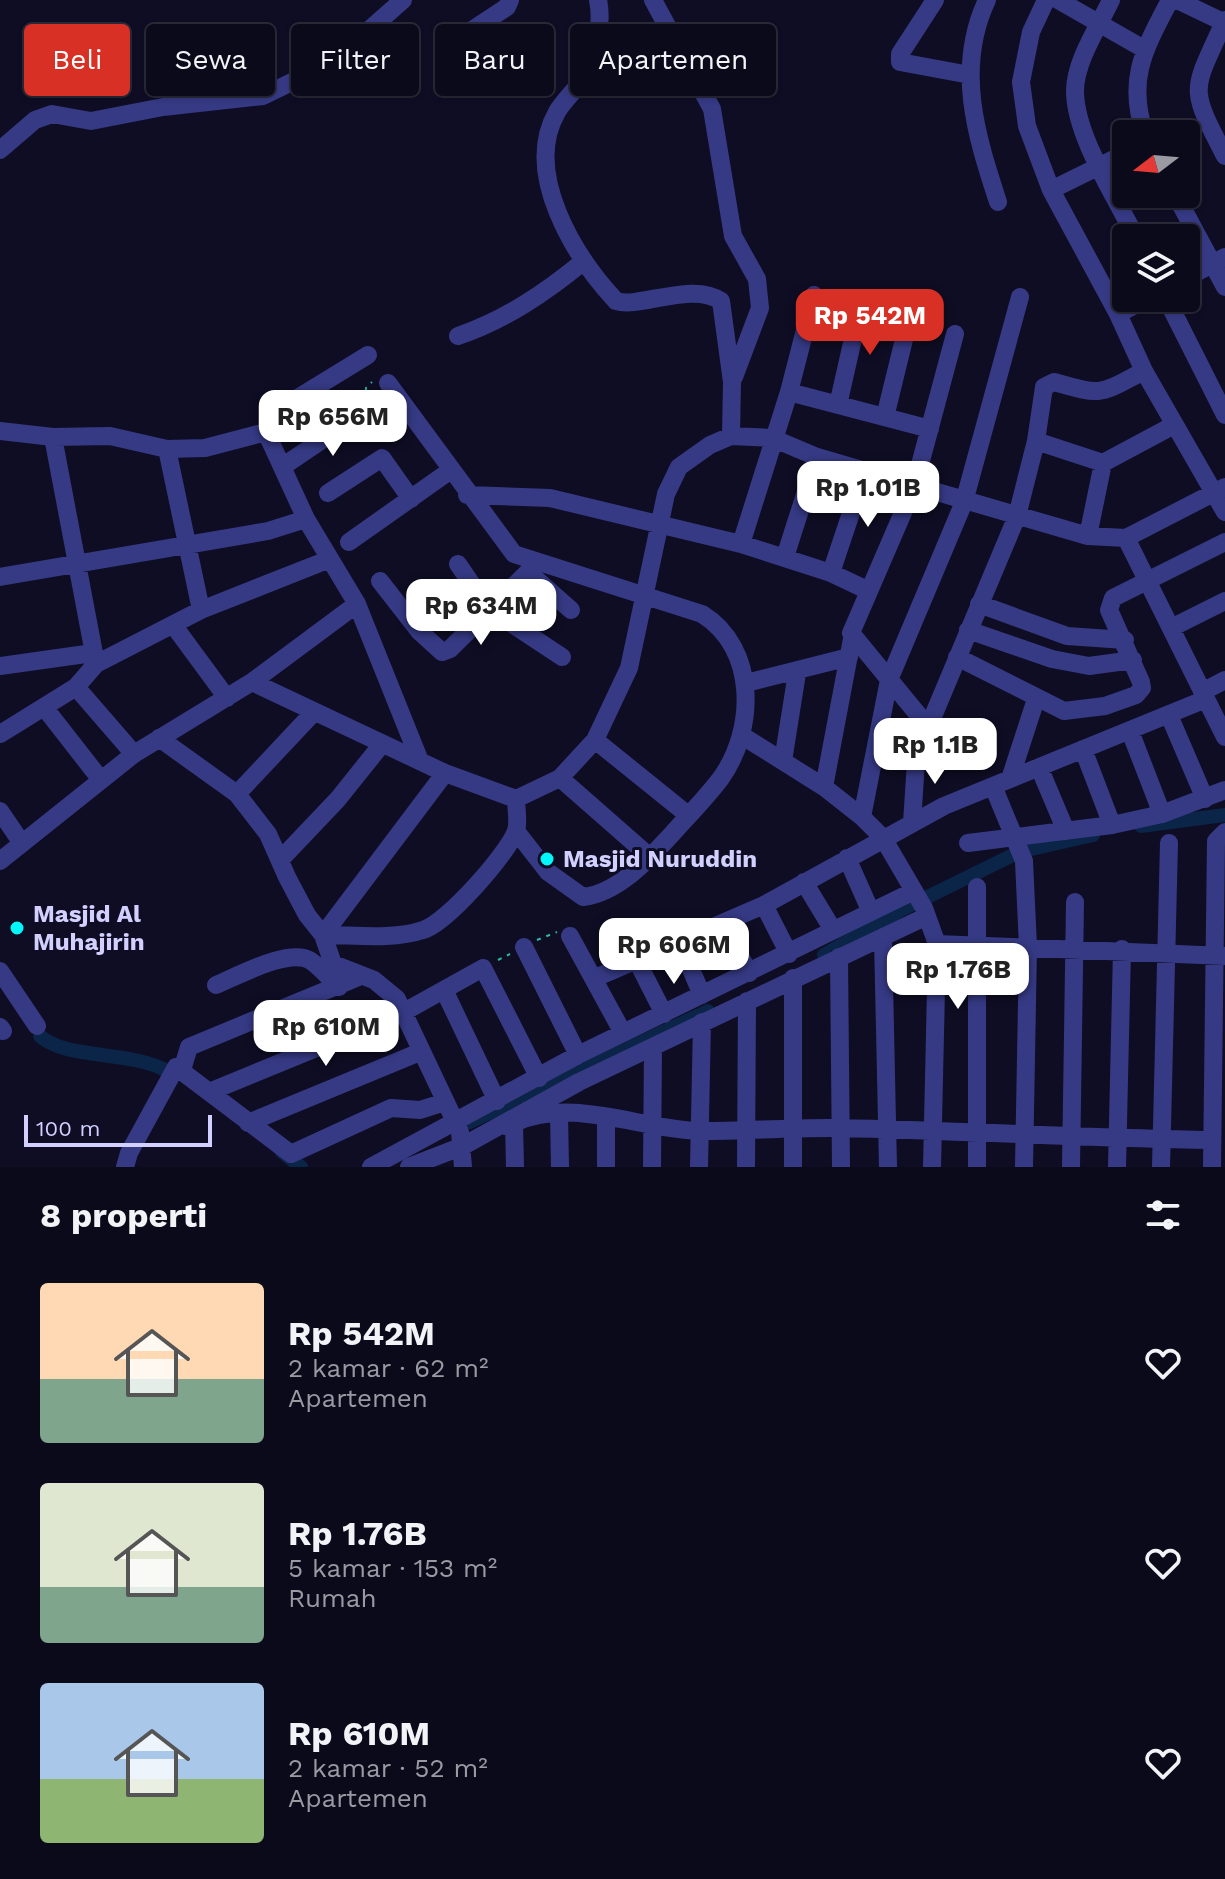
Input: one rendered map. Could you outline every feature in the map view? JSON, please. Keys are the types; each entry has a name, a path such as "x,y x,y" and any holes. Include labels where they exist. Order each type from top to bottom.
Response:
{"street":[{"path":"0,150 35,120 52,114 91,121 163,107 263,96 298,79 360,38 403,0"},
{"path":"481,24 507,7 510,0"},
{"path":"598,0 600,28 586,74 555,114 546,159 552,195 584,261 622,303 682,294 719,299 726,324 732,382 731,436"},
{"path":"653,0 712,109 733,236 757,279 760,308 732,382"},
{"path":"935,0 900,54 900,62 970,75"},
{"path":"987,0 978,19 970,75 974,128 998,202"},
{"path":"1046,0 1031,32 1021,82 1027,126 1051,190 1174,425 1220,489 1225,512"},
{"path":"1058,0 1144,49"},
{"path":"1111,0 1075,89 1079,118 1129,224"},
{"path":"1140,120 1136,108 1136,81 1144,49 1170,0"},
{"path":"1177,0 1225,22 1196,90 1199,106 1225,156"},
{"path":"1051,190 1112,159"},
{"path":"1184,208 1219,260 1225,287"},
{"path":"1200,270 1219,260"},
{"path":"458,336 493,324 546,292 584,261"},
{"path":"741,544 789,392 814,295"},
{"path":"862,817 889,680 964,502 1020,297"},
{"path":"838,405 862,299"},
{"path":"1118,314 1122,312"},
{"path":"1173,312 1225,415"},
{"path":"885,417 909,319"},
{"path":"824,787 851,631 914,487 955,334"},
{"path":"368,355 275,412 266,432 306,519 357,604 420,761"},
{"path":"850,648 889,680 924,723 928,723 1017,516 1036,441 1042,391 1047,383 1057,383 1088,394 1144,371"},
{"path":"388,383 467,495 514,554 532,566 571,610"},
{"path":"789,392 930,429"},
{"path":"282,467 360,414"},
{"path":"1036,441 1103,463 1174,425"},
{"path":"0,431 53,437 110,436 167,449 205,448 266,432"},
{"path":"252,682 445,773 516,799 560,778 595,740 629,668 666,494 679,467 731,436 772,438 817,457 1088,536 1126,538 1220,489"},
{"path":"0,734 76,687 94,658 53,437"},
{"path":"167,449 201,610"},
{"path":"785,557 817,457"},
{"path":"328,493 382,458 411,499"},
{"path":"1088,536 1103,463"},
{"path":"349,542 451,470"},
{"path":"831,573 865,471"},
{"path":"467,495 550,498 661,522 785,557 867,590"},
{"path":"0,577 268,531 306,519"},
{"path":"1126,538 1225,737"},
{"path":"957,657 1064,711 1105,706 1136,695 1142,688 1125,640 1109,610 1113,598 1149,583 1225,542"},
{"path":"0,666 94,658 174,626 201,610 330,559"},
{"path":"458,564 488,608 562,657"},
{"path":"516,831 548,872 583,897 600,894 650,857 722,777 741,735 746,683 739,656 721,625 702,614 532,566"},
{"path":"380,581 419,631 442,652 450,649 532,566"},
{"path":"1171,628 1225,601"},
{"path":"0,861 134,754 252,682 357,604"},
{"path":"979,604 1067,636 1125,640"},
{"path":"174,626 227,698"},
{"path":"968,630 1052,659 1089,666 1133,660"},
{"path":"746,683 797,673 850,648"},
{"path":"783,761 797,673"},
{"path":"595,978 680,944 764,905 912,823 1039,767 1169,715 1204,696 1225,680"},
{"path":"76,687 134,754"},
{"path":"1024,1167 1028,947 1024,861 1001,783 1036,699"},
{"path":"44,707 101,780"},
{"path":"237,794 314,712"},
{"path":"1169,715 1205,799"},
{"path":"1130,731 1162,814"},
{"path":"741,735 824,787 862,817 883,838 920,902 937,944 932,1167"},
{"path":"159,738 237,794 268,834 307,915 323,935 333,964 386,987 402,1013 459,1131 463,1167"},
{"path":"595,740 688,815"},
{"path":"281,859 338,799 382,744"},
{"path":"912,823 917,746"},
{"path":"1083,749 1112,825"},
{"path":"1039,767 1066,831"},
{"path":"323,935 445,773"},
{"path":"560,778 650,857"},
{"path":"968,843 1112,825 1162,814 1225,790"},
{"path":"323,935 405,933 437,923 466,899 516,831 516,799"},
{"path":"0,811 21,842"},
{"path":"1212,1167 1212,1140 1220,1093 1221,956 1216,841 1225,832"},
{"path":"1161,1167 1169,843"},
{"path":"847,858 871,912"},
{"path":"804,882 833,930"},
{"path":"977,887 977,1167"},
{"path":"409,1167 497,1101 578,1055 871,912 920,902"},
{"path":"489,1131 579,1082 883,937 920,902"},
{"path":"1071,1167 1075,902"},
{"path":"764,905 789,954"},
{"path":"723,924 749,973"},
{"path":"570,936 623,1033"},
{"path":"883,937 888,1167"},
{"path":"680,944 702,995"},
{"path":"937,944 1075,947 1221,956"},
{"path":"524,947 578,1055"},
{"path":"1117,1167 1122,949"},
{"path":"216,985 297,956 310,960 339,987"},
{"path":"839,957 841,1167"},
{"path":"637,961 664,1014"},
{"path":"209,1092 402,1013 445,992 483,968 539,1078"},
{"path":"0,971 37,1026"},
{"path":"182,1070 189,1047 361,976"},
{"path":"793,978 793,1167"},
{"path":"445,992 497,1101"},
{"path":"746,1167 747,1001"},
{"path":"699,1167 702,1022"},
{"path":"652,1167 653,1048"},
{"path":"248,1123 420,1052"},
{"path":"125,1167 129,1153 172,1070 182,1070 294,1155 391,1108 420,1110 445,1102"},
{"path":"371,1167 459,1131 489,1131 528,1117 559,1114 606,1117 698,1131 841,1128 1024,1137 1212,1140"},
{"path":"559,1114 560,1167"},
{"path":"606,1117 606,1167"},
{"path":"514,1123 515,1167"}],"path":[{"path":"360,414 366,388 374,379 388,383"}],"waterway":[{"path":"1141,826 1225,815"},
{"path":"1027,850 1093,835"},
{"path":"824,955 901,910 1019,852"},
{"path":"470,1122 708,1011"},
{"path":"40,1036 66,1049 135,1060 167,1071"},
{"path":"281,1151 301,1167"}],"place":[{"name":"Masjid Nuruddin","path":"547,859"},
{"name":"Masjid Al Muhajirin","path":"17,928"}]}
